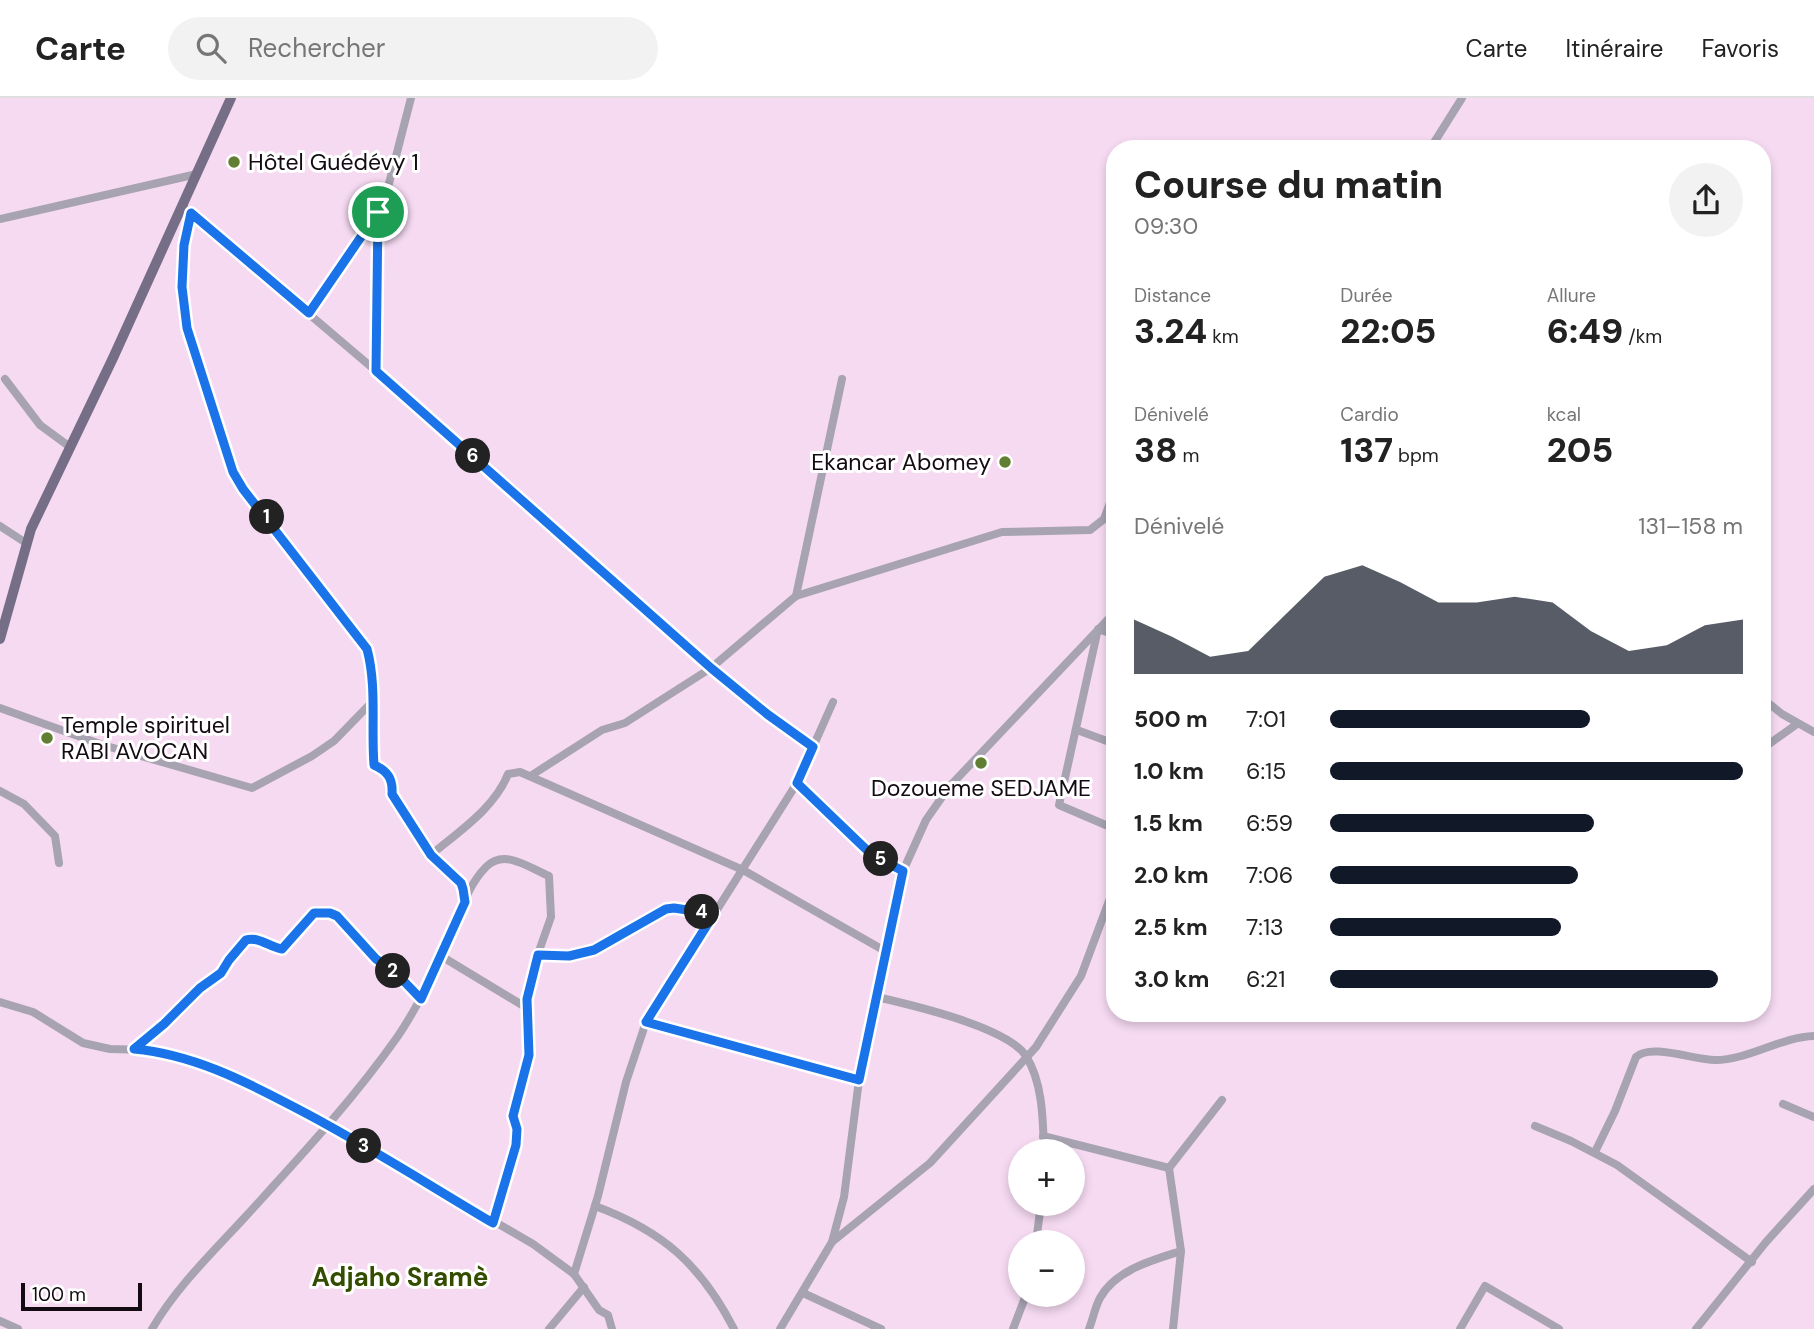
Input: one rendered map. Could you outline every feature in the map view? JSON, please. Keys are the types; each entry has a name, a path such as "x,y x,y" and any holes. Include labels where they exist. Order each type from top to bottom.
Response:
{"main road":[{"path":"0,639 26,543 186,209 197,174 228,101"}],"street":[{"path":"309,313 385,199 411,98"},
{"path":"1436,140 1462,98"},
{"path":"0,219 197,174"},
{"path":"186,209 376,371 711,668 813,747"},
{"path":"186,209 184,307 187,328 237,481 362,641 370,659 374,765 385,770 393,784 392,794 431,855 461,883 465,902"},
{"path":"376,371 378,212"},
{"path":"5,379 40,425 70,447"},
{"path":"796,596 842,379"},
{"path":"532,775 602,730 625,723 711,668 796,596 1002,532 1090,530 1104,519 1106,514"},
{"path":"0,526 26,543"},
{"path":"780,1329 832,1242 844,1197 859,1080 885,951 903,871 926,820 949,787 1106,621"},
{"path":"1098,629 1106,632"},
{"path":"1098,629 1059,805 1106,825"},
{"path":"0,708 103,745 252,788 312,757 334,741 373,701"},
{"path":"574,1274 595,1206 626,1082 646,1022 797,783 833,702"},
{"path":"1771,705 1797,724 1814,732"},
{"path":"1771,743 1797,724"},
{"path":"1077,730 1106,741"},
{"path":"431,855 485,808 504,784 508,774 520,772 743,870 885,951"},
{"path":"797,783 872,855 903,871"},
{"path":"0,792 24,804 55,836 59,863"},
{"path":"152,1329 181,1288 328,1125 391,1045 421,999 471,885 493,861 514,860 549,876 551,917 529,985 529,1055 513,1116 517,1129 516,1145 493,1223"},
{"path":"538,955 569,956 594,950 666,909 714,914"},
{"path":"832,1242 930,1163 1027,1057 1081,976 1106,909"},
{"path":"134,1049 200,988 221,973 246,940 257,939 271,948 282,949 314,913 322,911 337,916 376,959 395,972 421,999"},
{"path":"442,956 527,1008"},
{"path":"877,997 971,1024 1017,1046 1027,1057 1038,1088 1043,1139"},
{"path":"0,1002 33,1012 83,1043 110,1049 167,1054 218,1070 251,1084 328,1125 533,1244 574,1274 598,1310 608,1315 612,1329"},
{"path":"646,1022 859,1080"},
{"path":"1595,1152 1615,1111 1636,1057 1641,1053 1659,1052 1718,1060 1814,1036"},
{"path":"1173,1329 1181,1251 1169,1168 1222,1100"},
{"path":"1783,1104 1814,1117"},
{"path":"1535,1126 1595,1152 1639,1179 1752,1262"},
{"path":"1043,1136 1169,1168"},
{"path":"1696,1329 1766,1242 1814,1189"},
{"path":"595,1206 637,1224 690,1262 706,1282 734,1329"},
{"path":"1089,1329 1100,1298 1117,1279 1181,1251"},
{"path":"1461,1329 1485,1286 1559,1329"},
{"path":"549,1329 584,1287"},
{"path":"803,1293 881,1329"},
{"path":"1013,1329 1021,1307"},
{"path":"0,1321 18,1329"}],"place":[{"name":"Hôtel Guédévy 1","path":"234,162"},
{"name":"Ekancar Abomey","path":"1005,462"},
{"name":"Temple spirituel RABI AVOCAN","path":"47,738"},
{"name":"Dozoueme SEDJAME","path":"981,763"}],"district":[{"name":"Adjaho Sramè","path":"400,1277"}],"route":[{"path":"378,212 376,371 711,668 813,747 797,783 872,855 903,871 859,1080 646,1022 714,914 666,909 594,950 569,956 538,955 527,999 529,1055 513,1116 517,1129 516,1145 493,1223 328,1125 251,1084 184,1059 134,1049 210,979 221,973 246,940 257,939 271,948 282,949 314,913 322,911 337,916 376,959 395,972 421,999 465,902 461,883 431,855 392,794 393,784 385,770 374,765 374,715 367,649 237,481 215,422 187,328 184,307 184,245 191,213 309,313 378,212"}]}
